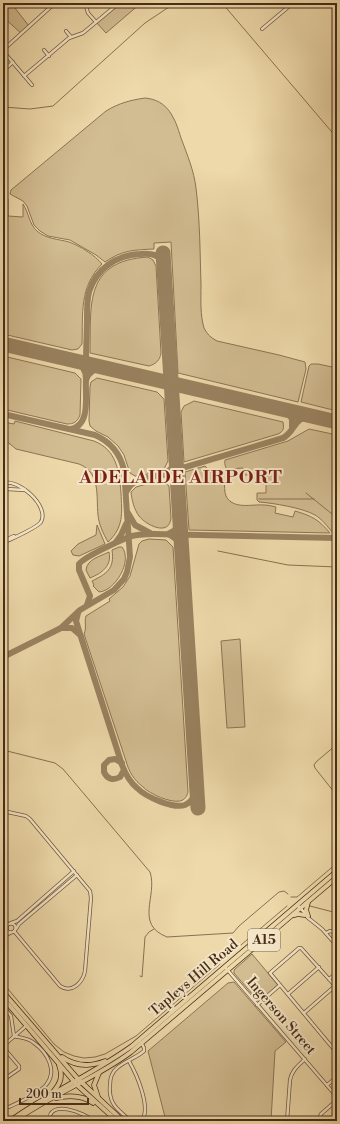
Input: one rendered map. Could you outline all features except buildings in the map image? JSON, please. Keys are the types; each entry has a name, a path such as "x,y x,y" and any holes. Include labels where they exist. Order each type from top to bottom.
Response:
{"main road":[{"name":"Tapleys Hill Road","path":"226,969 291,916 337,871"},
{"name":"Tapleys Hill Road","path":"14,1121 116,1063 337,877"},
{"path":"291,916 298,914 306,916 308,901"},
{"path":"3,992 57,1054 76,1080 77,1085 117,1121"},
{"path":"3,998 57,1062 123,1121"},
{"path":"26,1025 27,1019"},
{"path":"26,1025 34,1028"},
{"name":"Tapleys Hill Road","path":"10,1121 29,1107 141,1041"},
{"path":"57,1054 70,1062 80,1065 96,1064 114,1058"},
{"path":"52,1094 58,1086 61,1078 61,1072 57,1062"},
{"path":"99,1073 94,1086 99,1099"},
{"path":"49,1100 67,1096 78,1096 101,1106"},
{"path":"117,1116 121,1112"}],"street":[{"path":"32,85 3,50 55,3"},
{"path":"85,3 88,13 96,22"},
{"path":"24,76 71,37 83,34 119,3"},
{"path":"262,29 293,3"},
{"path":"66,31 71,37"},
{"path":"44,50 49,56"},
{"path":"3,71 13,62"},
{"path":"3,483 6,482 14,484 25,490 36,500 42,517 41,522 36,527 3,542"},
{"path":"3,488 6,490 25,490"},
{"path":"3,811 26,816 30,819 74,871 91,894 84,976 72,989 68,990 60,986 15,930 15,925 9,924 3,919"},
{"path":"3,932 9,924 17,920 74,871"},
{"path":"3,937 15,930 19,924 77,875"},
{"path":"299,908 326,933 337,946"},
{"path":"6,928 7,931 10,932"},
{"path":"326,933 330,931 337,933"},
{"path":"304,1013 336,987 301,948 299,948 270,973 337,1053"},
{"path":"288,994 319,967"},
{"name":"Ingerson Street","path":"226,969 337,1097"},
{"path":"329,979 337,972"},
{"path":"258,1005 280,985"},
{"path":"3,1006 11,1016 14,1036"},
{"path":"3,1080 19,1069 19,1066 3,1046 26,1025"},
{"path":"3,1105 9,1107 38,1091 49,1081 52,1073 48,1059 34,1042 14,1036"},
{"name":"Tapleys Hill Road","path":"121,1112 113,1104 110,1096 109,1091 111,1078 113,1073 121,1065 145,1050 141,1041"},
{"path":"287,1121 290,1080 292,1073 304,1059"},
{"path":"129,1061 139,1082 146,1110 142,1121"},
{"path":"327,1085 337,1077"},
{"path":"323,1121 320,1117 321,1114 337,1100"},
{"path":"49,1121 49,1117 52,1112 59,1109 81,1112 94,1121"},
{"path":"121,1112 131,1121"}],"shaded area":[{"path":"3,3 11,3 29,26 22,34 3,17"},
{"path":"119,3 141,3 106,33 96,22"},
{"path":"145,98 153,99 165,106 173,117 194,175 200,249 201,307 206,332 217,341 305,362 306,369 298,402 178,373 171,242 154,243 154,249 134,250 117,255 105,262 70,240 48,236 40,231 34,225 27,206 23,201 10,194 11,190 106,111 125,102"},
{"path":"3,199 8,199 8,216 23,217 23,204 32,225 37,231 48,237 69,242 78,246 91,254 102,264 89,282 86,292 83,312 82,344 78,349 72,350 3,334"},
{"path":"148,257 153,260 156,266 161,353 159,360 149,366 90,353 90,318 92,302 95,288 102,276 112,267 127,260"},
{"path":"3,356 75,373 81,379 80,415 76,421 67,424 3,409"},
{"path":"311,364 337,368 337,411 301,402 309,366"},
{"path":"97,378 157,392 164,399 168,461 164,469 141,476 135,476 130,473 124,455 118,446 108,437 90,426 90,387 91,382"},
{"path":"194,401 283,422 283,429 278,434 184,462 181,412 184,406"},
{"path":"15,421 94,441 108,450 118,469 122,513 117,531 108,542 99,522 96,486 91,473 79,464 16,449 3,440 3,422 14,424"},
{"path":"309,429 337,435 337,533 333,533 320,519 310,512 288,506 259,502 257,500 257,493 266,493 266,484 259,484 259,478 254,478 253,475 244,475 243,468 230,469 230,473 225,465 225,460 288,441"},
{"path":"205,466 212,474 224,481 226,496 233,503 238,505 273,506 276,507 275,513 293,517 295,511 310,516 318,521 330,533 189,530 185,472"},
{"path":"157,481 163,481 169,486 171,518 169,524 162,528 152,526 139,516 132,499 131,492 136,487"},
{"path":"97,525 105,544 79,556 73,555 71,551 78,544 96,535"},
{"path":"149,539 166,540 173,547 188,792 186,798 180,801 171,801 160,797 146,790 134,779 127,765 84,634 86,616 110,601 109,599 123,587 130,576 139,544 142,541"},
{"path":"122,547 125,553 124,567 121,574 111,587 99,592 93,586 92,581 108,570 112,562 112,550"},
{"path":"109,552 109,561 105,568 90,578 86,570 89,563 95,558"},
{"path":"240,639 245,727 227,728 221,641"},
{"path":"252,954 278,985 259,1002 234,973 234,970"},
{"path":"234,982 286,1042 275,1051 271,1121 166,1121 148,1051 228,983"}],"waterway":[{"path":"3,107 30,109 53,106 145,23 175,3"},
{"path":"222,3 337,138"},
{"path":"306,493 337,518"},
{"path":"259,499 314,499"},
{"path":"218,551 288,565 337,567"},
{"path":"334,792 314,765 336,745"},
{"path":"3,750 55,763 63,769 150,872 152,881 149,917 152,925 157,931 167,937 233,933 239,926 279,892 284,891 288,894"},
{"path":"291,897 297,897 337,863"},
{"path":"222,961 287,906"},
{"path":"310,906 337,913"},
{"path":"140,976 142,977 145,937 154,929"},
{"path":"3,983 54,1044 64,1052 84,1058 105,1054 136,1036 220,964"}],"taxiway":[{"path":"86,363 88,298 92,284 97,276 115,260 131,255 152,254 160,259 164,266"},
{"path":"74,361 83,368 86,379"},
{"path":"71,429 82,422 84,416 86,409 87,377 93,371 104,368"},
{"path":"286,410 292,419 292,427"},
{"path":"3,414 95,435 106,441 114,449 120,458 124,470 130,557 124,579 114,590 80,610 61,628 3,657"},
{"path":"126,492 135,482 283,438 290,432 297,422 301,419 312,416"},
{"path":"168,471 173,467 176,459"},
{"path":"162,474 172,478 177,485"},
{"path":"128,513 135,525 150,533"},
{"path":"168,534 175,530 179,521"},
{"path":"116,542 126,524"},
{"path":"87,605 90,596 79,570 79,564 94,553 132,536 154,534 337,538"},
{"path":"170,535 176,539 181,547"},
{"path":"78,613 76,621 122,765 130,780 137,788 147,795 167,804 180,806 185,805 192,800 196,788"},
{"path":"61,628 72,628 79,634"},
{"path":"122,763 115,759 109,760 104,765 104,772 109,778 115,779 120,777 124,770"}],"runway":[{"path":"163,253 198,808"},
{"path":"3,344 337,422"}],"district":[{"name":"ADELAIDE AIRPORT","path":"181,477"}]}
